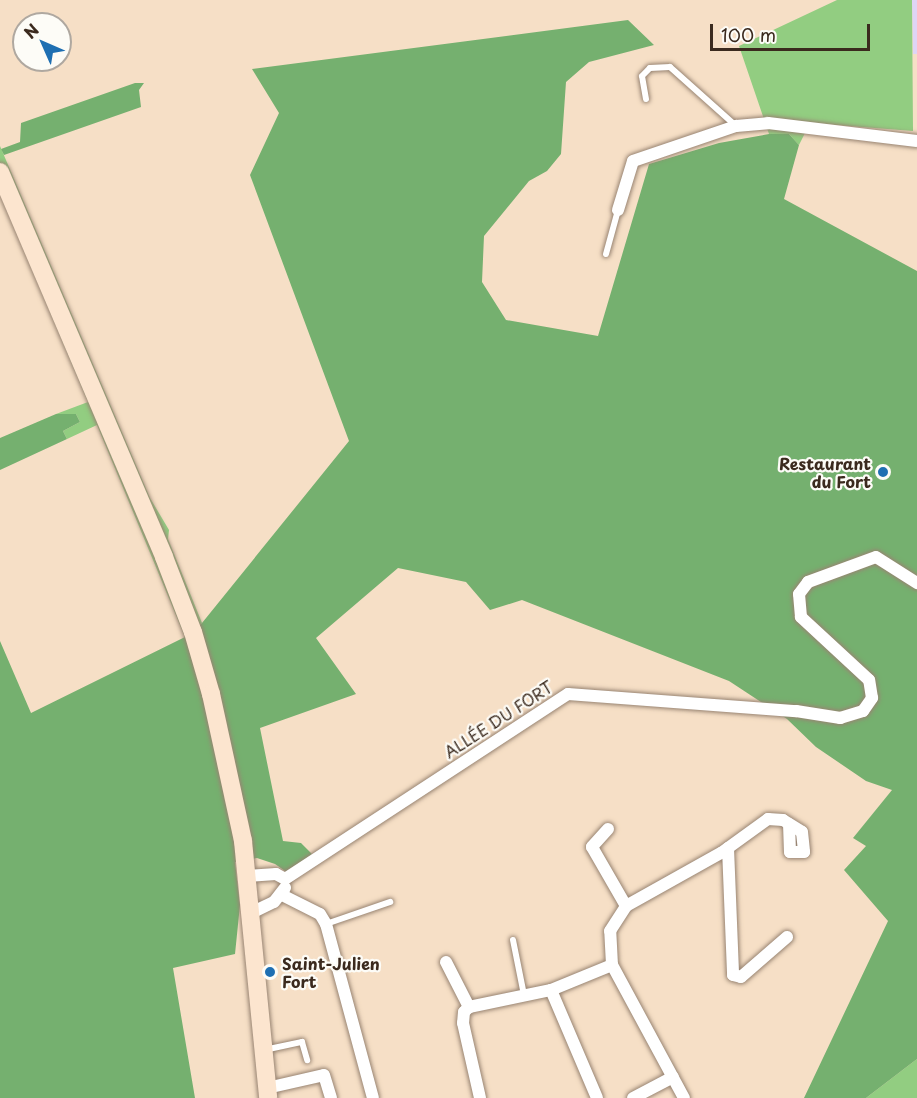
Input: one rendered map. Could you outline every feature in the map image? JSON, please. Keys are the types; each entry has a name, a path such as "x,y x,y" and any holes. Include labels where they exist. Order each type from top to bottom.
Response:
{"main road":[{"path":"0,172 193,632 211,694 247,876 268,1093"}],"street":[{"path":"618,210 633,160 736,126 768,123 917,141"},
{"name":"ALLÉE DU FORT","path":"285,879 568,694 796,711 840,718 863,711 872,698 869,680 801,616 799,594 807,582 876,557 917,583"},
{"path":"684,1098 612,964 610,931 626,906 728,848 768,819 776,817 789,824"},
{"path":"608,829 592,847 626,906"},
{"path":"728,848 733,970 736,978 787,937"},
{"path":"247,876 276,874 285,879 282,895 251,913"},
{"path":"282,895 320,914 326,924 373,1098"},
{"path":"447,962 469,1007"},
{"path":"480,1098 463,1023 464,1012 469,1007 551,990 612,964"},
{"path":"551,990 597,1098"},
{"path":"268,1093 324,1075 331,1098"},
{"path":"633,1098 673,1077"}],"lane":[{"path":"646,99 642,76 650,68 670,67 679,71 736,126"},
{"path":"606,254 618,210"},
{"path":"326,924 390,902"},
{"path":"513,940 524,995"},
{"path":"264,1050 302,1042 307,1060"}],"shaded area":[{"path":"912,0 917,0 917,54 913,54"}],"green space":[{"path":"837,0 912,0 913,131 810,123 799,145 789,134 769,134 739,46"},
{"path":"628,20 654,45 589,62 566,82 561,154 547,171 529,181 484,236 482,282 506,320 598,336 649,164 719,143 769,134 789,134 799,145 784,199 917,271 917,1059 866,1098 804,1098 888,921 844,870 866,846 853,838 892,790 866,781 816,747 787,719 729,681 522,600 490,610 466,582 398,568 316,638 356,694 260,728 283,841 301,843 312,854 288,873 275,864 257,858 235,862 240,905 235,954 173,968 195,1098 0,1098 0,641 31,713 185,637 202,623 349,441 250,175 279,113 252,69"},
{"path":"135,83 144,83 139,90 141,107 4,155 1,149 20,142 21,123"},
{"path":"0,146 150,498 169,530 168,539 202,623 185,637 97,425 67,439 63,431 80,422 76,414 56,414 88,402 0,193"},
{"path":"56,414 76,414 80,422 63,431 67,439 0,470 0,438"},
{"path":"917,1059 917,1098 866,1098"}],"place":[{"name":"Restaurant du Fort","path":"883,472"},
{"name":"Saint-Julien Fort","path":"270,972"}]}
